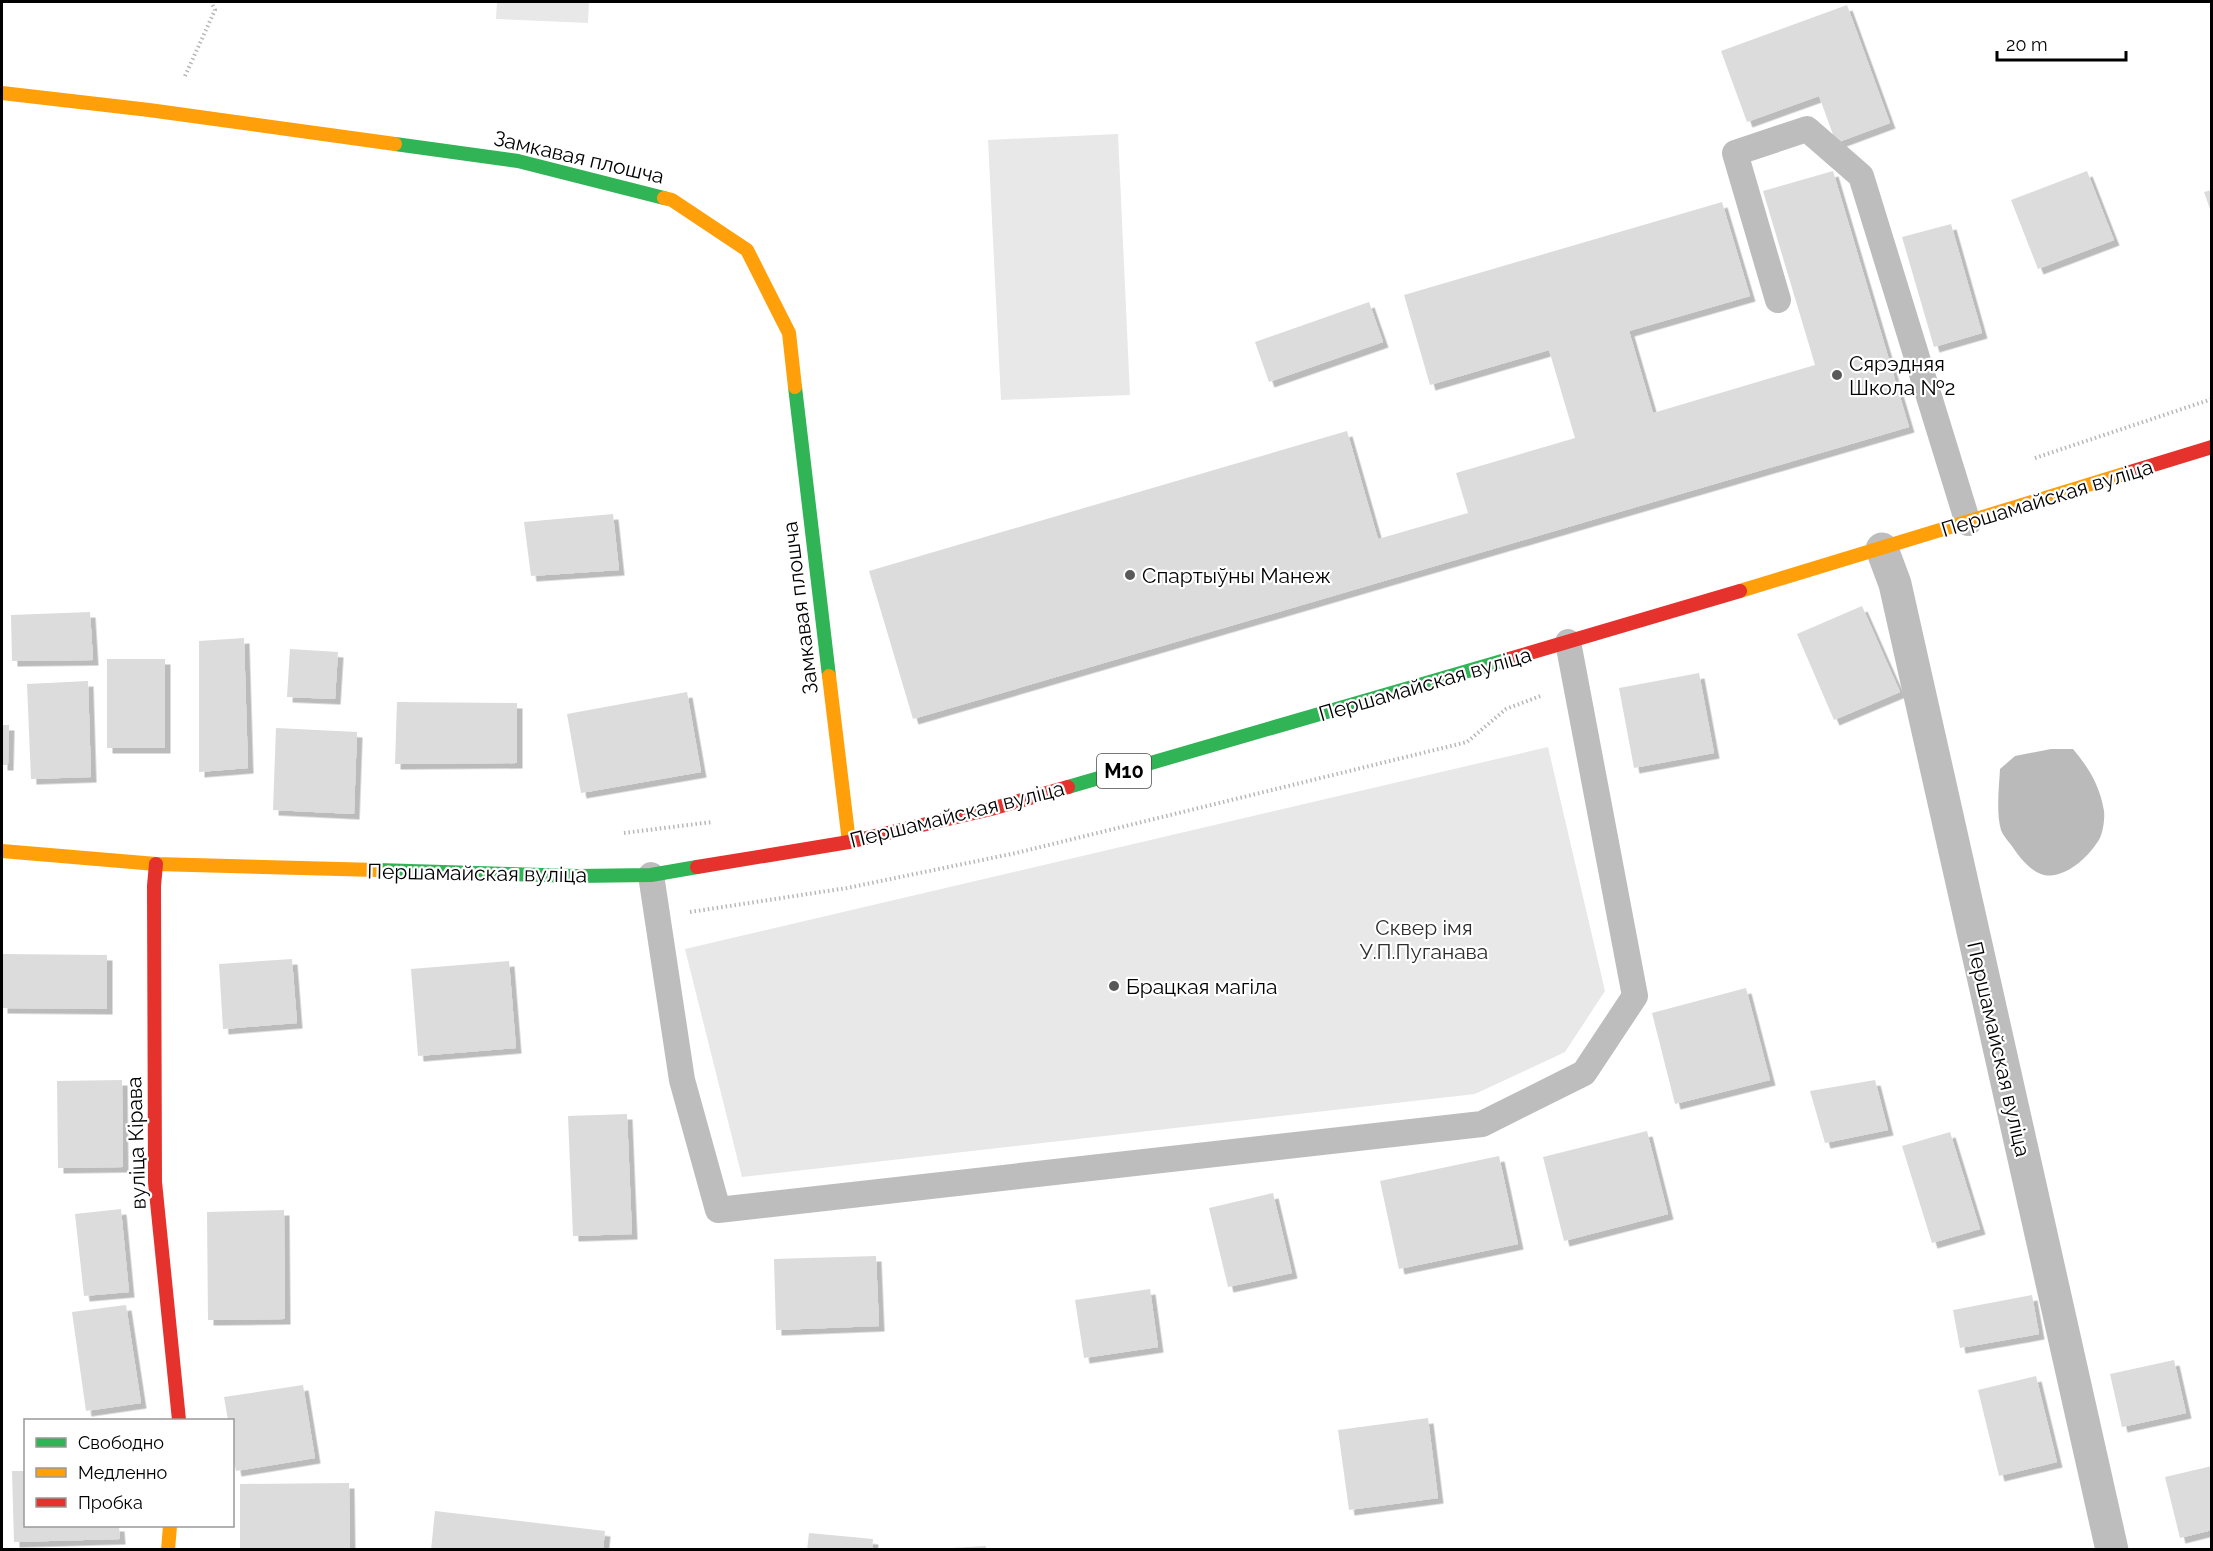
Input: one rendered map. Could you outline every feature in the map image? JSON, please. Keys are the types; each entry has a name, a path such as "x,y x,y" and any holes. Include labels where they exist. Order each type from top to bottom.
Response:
{"main road":[{"name":"Замкавая плошча","path":"2,93 149,110 518,161 672,200 747,250 789,333 849,842"},
{"name":"Першамайская вуліца","path":"2,851 156,864 577,876 651,875 849,842 991,809 1568,642 1968,523 2211,447"},
{"name":"вуліца Кірава","path":"156,864 154,886 155,1182 179,1419"},
{"path":"168,1550 170,1527"}],"street":[{"name":"Першамайская вуліца","path":"1882,549 1895,584 2112,1550"}],"lane":[{"path":"1778,300 1735,153 1807,129 1861,176 1968,523"},
{"path":"651,875 682,1080 718,1210 1482,1124 1584,1073 1635,996 1568,642"}],"path":[{"path":"211,2 215,10"},
{"path":"191,79 184,75 219,2"},
{"path":"622,834 713,822"}],"green space":[{"path":"497,2 589,2 588,23 496,19"},
{"path":"1118,134 1130,395 1001,400 988,140"},
{"name":"Сквер імя У.П.Пуганава","path":"1548,747 1605,991 1565,1052 1475,1094 742,1177 685,949"}],"shaded area":[{"path":"2051,749 2073,749 2079,756 2097,785 2104,817 2100,838 2090,852 2067,871 2049,875 2041,874 2029,867 2005,837 1999,823 1998,800 2000,769 2015,756"}],"building":[{"path":"1847,5 1890,123 1836,143 1819,96 1747,122 1721,51"},
{"path":"1833,171 1909,427 913,719 869,571 1347,431 1378,539 1468,513 1456,473 1575,438 1549,350 1430,385 1404,295 1722,202 1750,296 1629,331 1653,413 1815,365 1763,191"},
{"path":"2087,171 2114,240 2038,269 2011,200"},
{"path":"2212,190 2212,212 2211,212 2204,192"},
{"path":"1951,224 1982,333 1934,347 1902,237"},
{"path":"1369,302 1383,342 1269,382 1255,342"},
{"path":"613,514 619,570 531,576 524,522"},
{"path":"1862,606 1900,692 1834,720 1797,634"},
{"path":"90,612 93,660 12,661 11,615"},
{"path":"244,638 248,768 199,772 199,641"},
{"path":"290,649 338,652 335,699 287,697"},
{"path":"107,659 165,659 165,748 107,748"},
{"path":"1699,673 1714,753 1634,768 1619,688"},
{"path":"88,681 91,777 31,779 27,684"},
{"path":"687,692 701,772 581,793 567,714"},
{"path":"397,702 517,703 517,763 395,764"},
{"path":"2,725 9,725 8,765 2,765"},
{"path":"276,728 357,732 354,814 273,810"},
{"path":"2,954 107,955 107,1009 2,1008"},
{"path":"292,959 297,1023 223,1029 219,964"},
{"path":"509,961 516,1048 418,1056 411,969"},
{"path":"1746,988 1770,1080 1675,1104 1652,1013"},
{"path":"122,1080 123,1167 58,1168 57,1081"},
{"path":"1875,1080 1888,1130 1825,1143 1810,1091"},
{"path":"627,1114 632,1234 573,1236 568,1116"},
{"path":"1647,1131 1668,1214 1564,1241 1543,1157"},
{"path":"1950,1132 1980,1229 1932,1243 1902,1146"},
{"path":"1499,1156 1518,1244 1399,1269 1380,1181"},
{"path":"1273,1193 1292,1273 1228,1287 1209,1208"},
{"path":"121,1209 129,1292 84,1296 75,1214"},
{"path":"284,1210 285,1319 208,1320 207,1212"},
{"path":"876,1256 879,1326 776,1330 774,1259"},
{"path":"1150,1289 1158,1347 1084,1358 1075,1300"},
{"path":"2032,1295 2039,1334 1960,1348 1953,1310"},
{"path":"126,1305 141,1403 86,1411 72,1312"},
{"path":"2174,1360 2186,1413 2122,1427 2110,1374"},
{"path":"2036,1376 2057,1462 1999,1476 1978,1390"},
{"path":"303,1385 315,1458 236,1471 234,1419 228,1419 224,1397"},
{"path":"1428,1418 1438,1498 1349,1510 1338,1430"},
{"path":"2212,1466 2212,1530 2180,1538 2165,1477"},
{"path":"12,1471 24,1471 24,1527 119,1527 120,1539 14,1542"},
{"path":"349,1483 350,1550 240,1550 240,1484"},
{"path":"435,1511 605,1531 603,1550 431,1550"},
{"path":"809,1533 873,1539 872,1550 807,1550"},
{"path":"986,1546 986,1550 951,1550 951,1548"}],"traffic: fast":[{"path":"395,144 518,161 664,198"},
{"path":"795,387 829,676"},
{"path":"1068,787 1509,659"},
{"path":"377,870 577,876 651,875 697,867"}],"traffic: slow":[{"path":"2,93 149,110 395,144"},
{"path":"664,198 672,200 747,250 789,333 795,387"},
{"path":"1740,591 2127,473"},
{"path":"829,676 849,842"},
{"path":"2,851 156,864 377,870"},
{"path":"168,1550 170,1527"}],"traffic: jam":[{"path":"2127,473 2212,447"},
{"path":"1509,659 1740,591"},
{"path":"697,867 849,842 991,809 1068,787"},
{"path":"156,864 154,886 155,1182 179,1419"}],"place":[{"name":"Сярэдняя Школа №2","path":"1837,375"},
{"name":"Спартыўны Манеж","path":"1130,575"},
{"name":"Брацкая магіла","path":"1114,986"}]}
